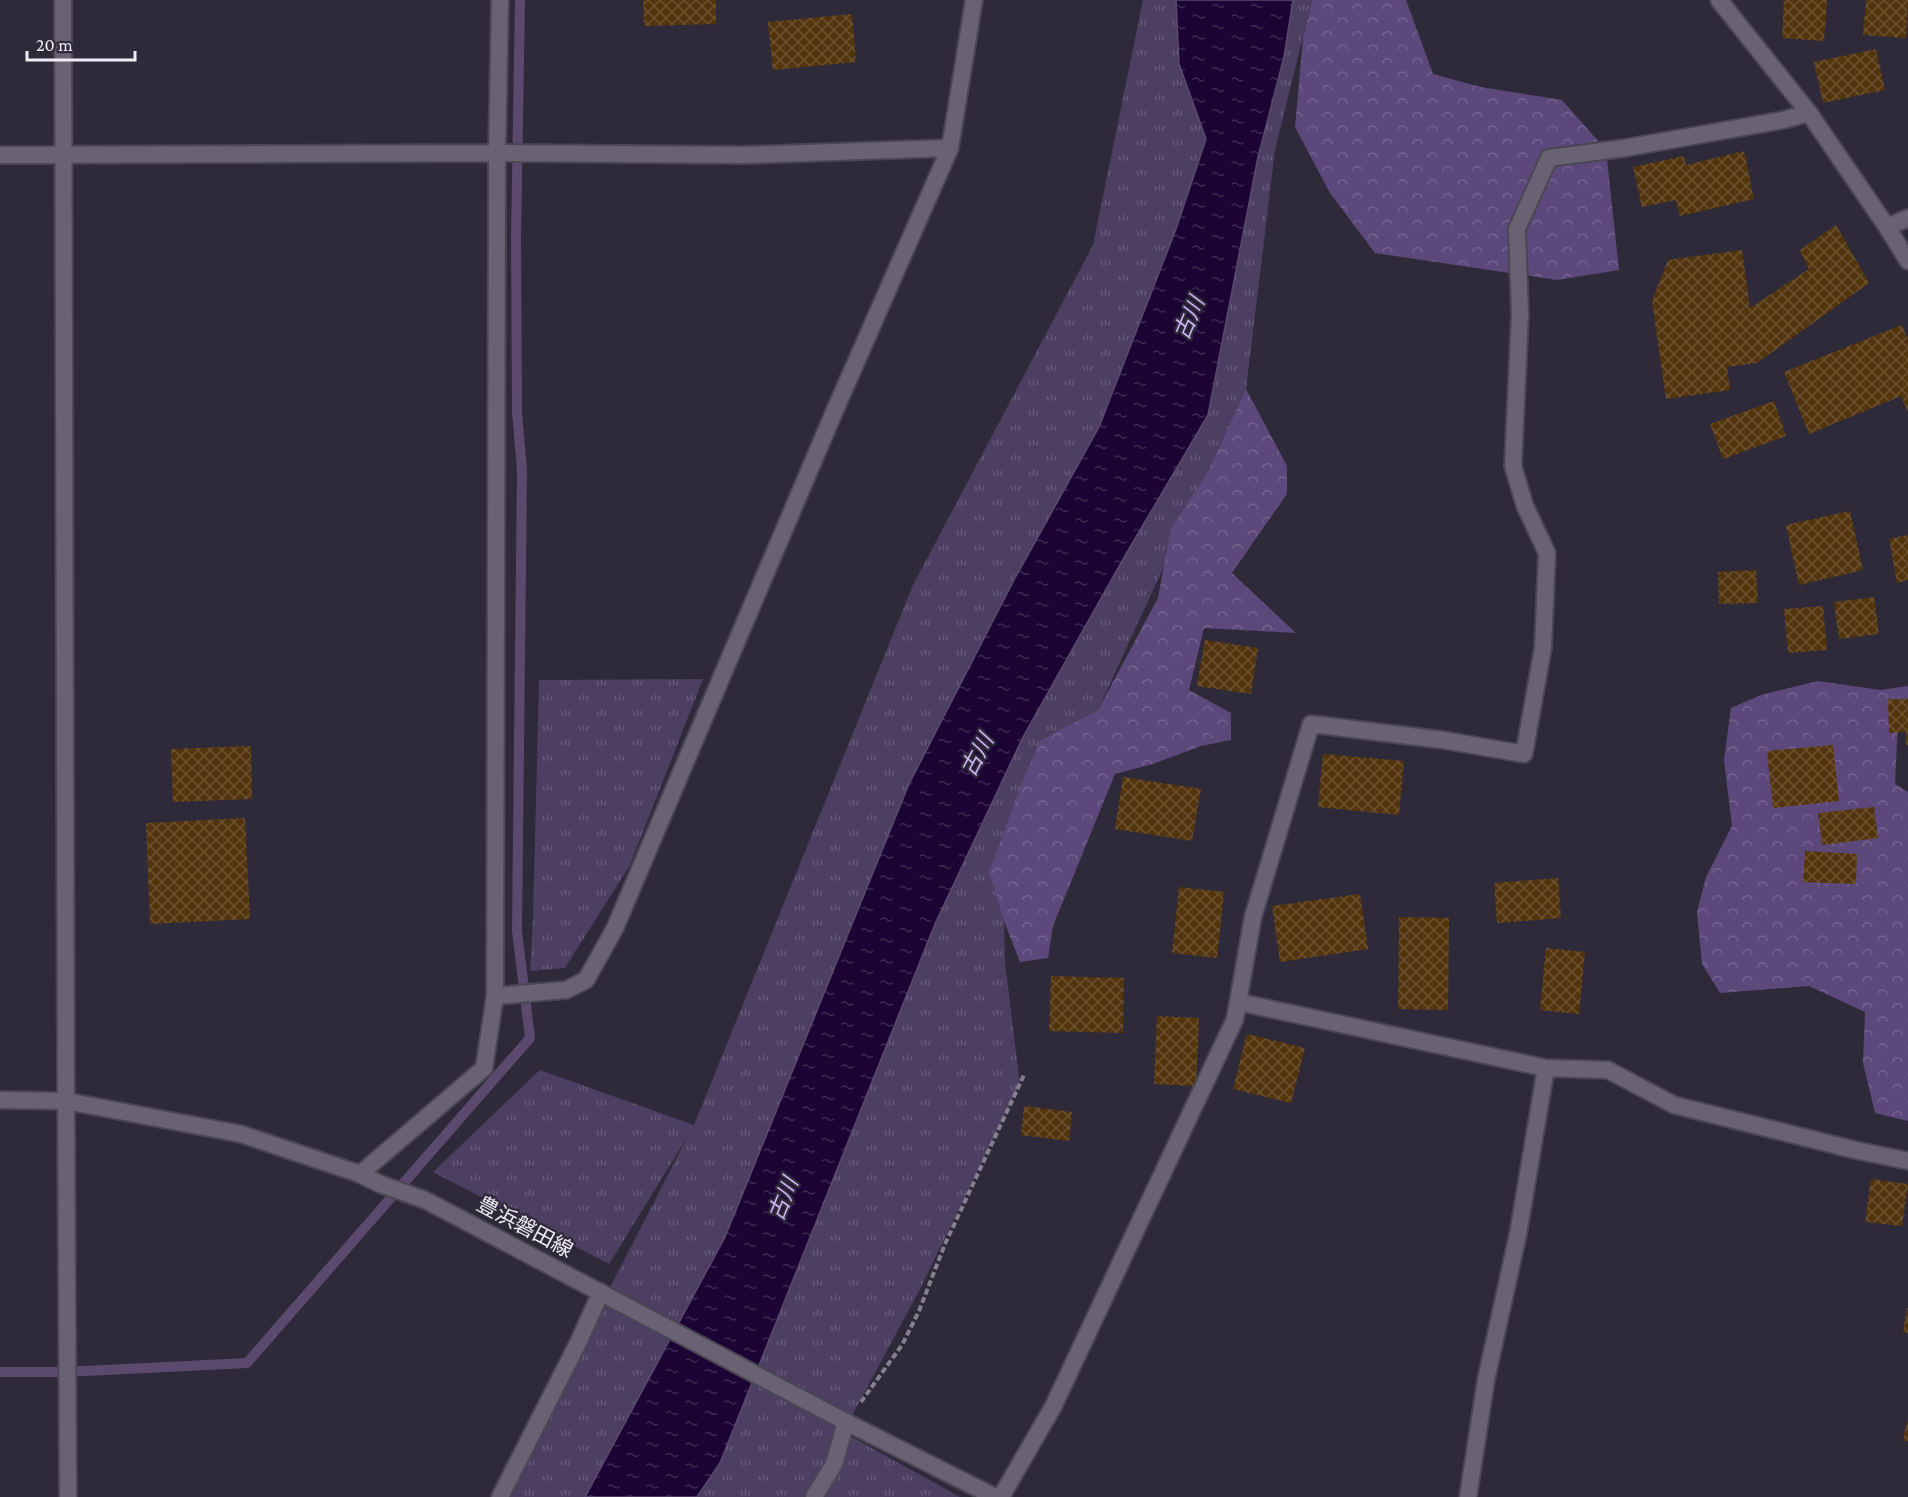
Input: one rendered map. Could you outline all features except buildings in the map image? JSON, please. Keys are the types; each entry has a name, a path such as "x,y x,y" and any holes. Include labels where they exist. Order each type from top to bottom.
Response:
{"street":[{"path":"63,0 68,1497"},
{"path":"360,1174 484,1068 495,996 496,153 500,0"},
{"path":"495,996 566,990 586,980 615,928 835,410 950,148 974,0"},
{"path":"1719,0 1809,113 1908,261"},
{"path":"1001,1497 1053,1407 1235,1019 1253,917 1311,724 1443,740 1524,754 1543,648 1548,553 1525,506 1513,466 1520,314 1516,229 1549,158 1625,148 1783,120 1809,113"},
{"path":"0,155 496,153 745,155 950,148"},
{"path":"1887,228 1908,218"},
{"path":"1238,1002 1388,1032 1546,1068 1608,1070 1674,1105 1908,1161"},
{"path":"1468,1497 1486,1380 1518,1234 1546,1068"},
{"name":"豊浜磐田線","path":"0,1100 66,1101 241,1134 360,1174 380,1184 425,1200 846,1422 995,1497"},
{"path":"500,1497 579,1341 601,1292"},
{"path":"814,1497 834,1464 846,1422"}],"path":[{"path":"846,1422 902,1345 919,1311 945,1244 1024,1075"}],"green space":[{"path":"1143,0 1312,0 1275,150 1246,389 1112,679 1004,921 1005,962 1020,1084 918,1293 843,1432 960,1497 502,1497 688,1136 609,1264 433,1172 540,1070 694,1125 913,585 1093,245"},
{"path":"1312,0 1406,0 1433,74 1481,87 1562,100 1606,150 1619,270 1557,280 1375,253 1330,193 1295,127 1303,38"},
{"path":"1246,389 1287,466 1287,494 1232,573 1296,633 1204,628 1189,690 1231,713 1231,740 1201,746 1153,764 1115,774 1053,926 1048,958 1020,962 989,872 1023,780 1040,741 1098,710 1158,598 1171,528 1207,473"},
{"path":"703,679 630,865 565,968 530,971 539,680"},
{"path":"1818,681 1880,690 1908,686 1908,720 1898,721 1895,784 1908,792 1908,1121 1875,1113 1863,1063 1865,1012 1809,986 1720,993 1702,964 1697,912 1706,877 1732,826 1724,760 1731,708 1761,695"}],"water":[{"name":"古川","path":"1176,0 1293,0 1284,57 1258,157 1208,415 1126,554 1023,737 935,924 720,1463 697,1497 585,1497 725,1237 909,784 1014,580 1099,427 1176,229 1206,139 1179,64"}],"waterway":[{"path":"0,1372 65,1372 247,1363 530,1038 517,931 522,470 517,412 516,239 520,0"}]}
